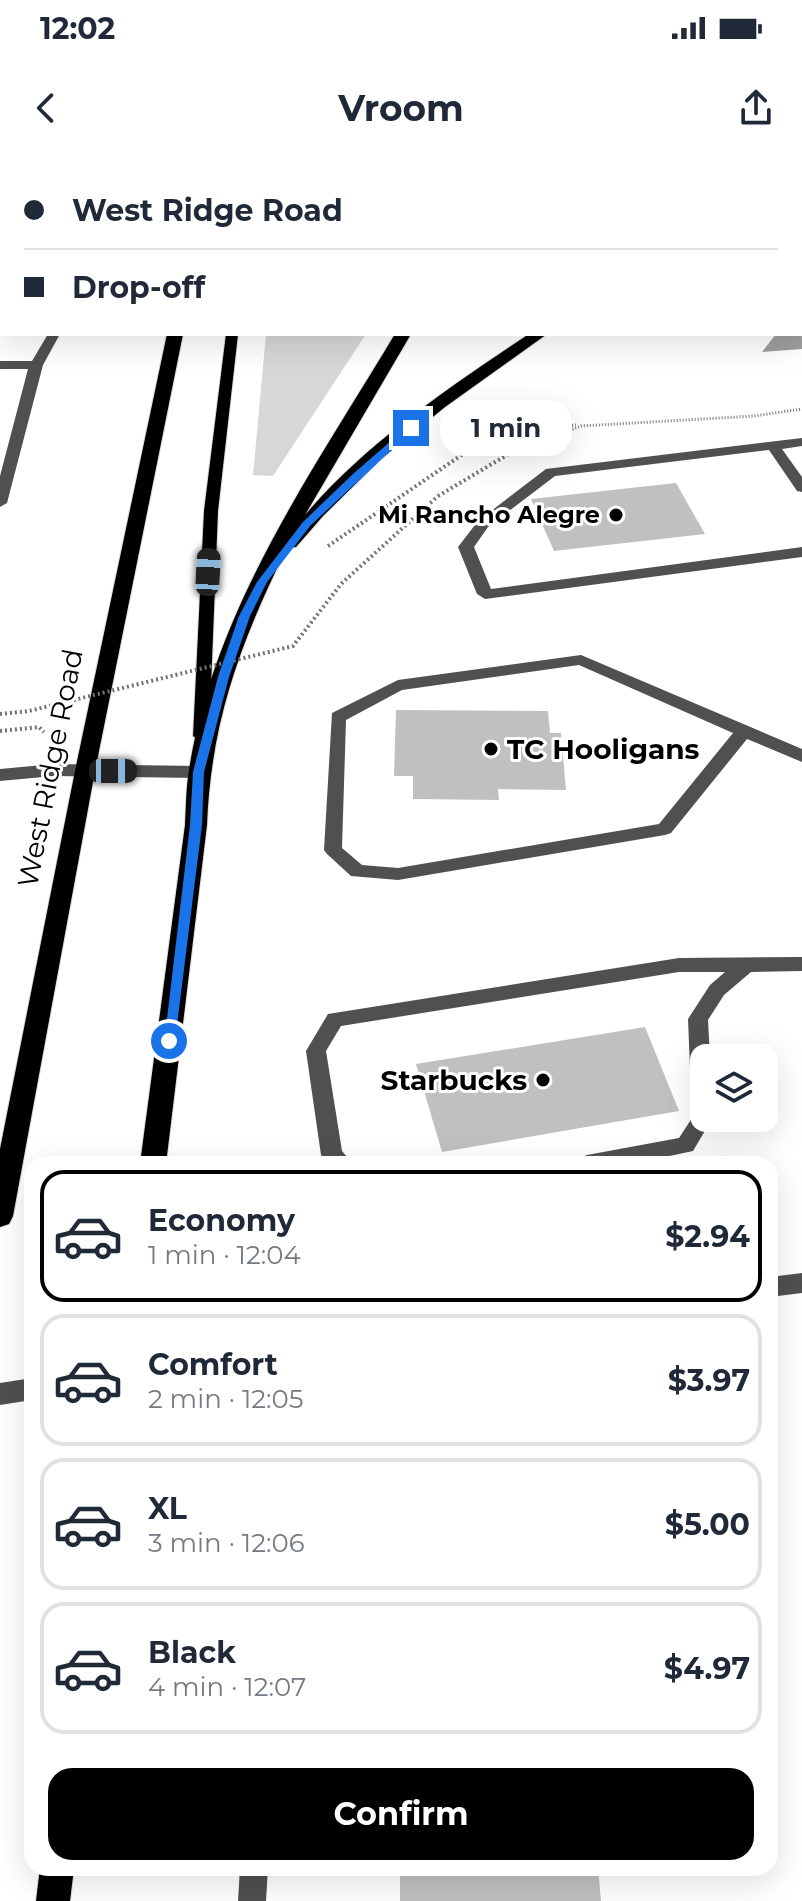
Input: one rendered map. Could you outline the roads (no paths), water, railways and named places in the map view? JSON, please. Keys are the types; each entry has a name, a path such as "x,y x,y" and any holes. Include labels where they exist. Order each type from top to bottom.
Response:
{"highway":[{"name":"West Ridge Road","path":"0,1216 85,771 175,336"},
{"path":"154,1156 196,825 199,772 224,677 252,598 290,522 402,336"},
{"path":"252,598 294,539 356,476 458,390 536,336"},
{"path":"53,1901 56,1876"}],"main road":[{"path":"199,772 211,511 232,336"}],"street":[{"path":"0,503 4,474 36,365 53,336"},
{"path":"0,365 36,365"},
{"path":"802,442 551,472 483,524 466,547 485,594 802,552"},
{"path":"773,445 802,488"},
{"path":"744,731 665,829 398,874 357,871 333,850 338,717 398,685 581,660 802,756"},
{"path":"0,775 85,771 199,772"},
{"path":"333,1156 316,1051 335,1019 679,965 802,964"},
{"path":"629,1156 686,1145 702,1119 698,1019 717,990 746,965"},
{"path":"778,1286 802,1283"},
{"path":"0,1394 24,1390"},
{"path":"252,1901 254,1876"}],"place":[{"name":"Mi Rancho Alegre","path":"616,515"},
{"name":"TC Hooligans","path":"491,749"},
{"name":"Starbucks","path":"543,1080"}]}
